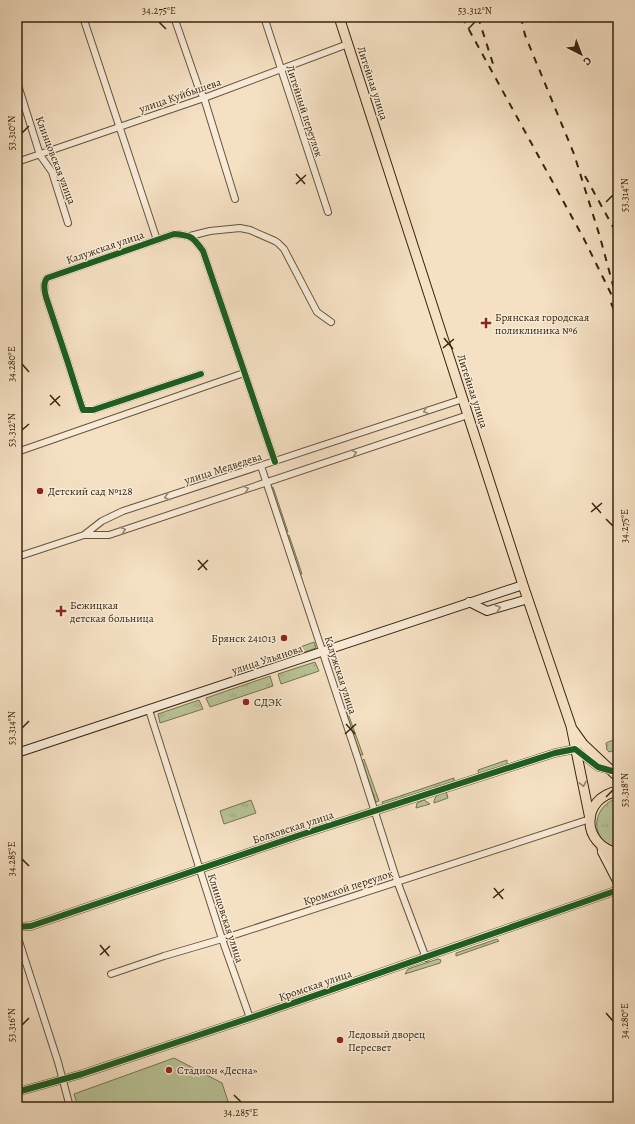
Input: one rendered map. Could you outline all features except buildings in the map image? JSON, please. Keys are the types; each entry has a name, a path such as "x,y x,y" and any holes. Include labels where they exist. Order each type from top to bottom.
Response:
{"main road":[{"name":"Литейная улица","path":"339,17 523,585 571,726 590,818 591,831 597,842"},
{"name":"улица Ульянова","path":"17,753 523,585"},
{"path":"468,602 487,611 528,599"},
{"name":"Литейная улица","path":"571,726 583,744 615,774"},
{"path":"590,818 599,800 610,793 618,791"},
{"path":"597,842 603,848 618,853"},
{"path":"597,842 618,868"},
{"path":"597,842 618,883"}],"street":[{"name":"Калужская улица","path":"83,17 157,240"},
{"path":"174,17 199,89 204,98 235,198"},
{"name":"Литейный переулок","path":"264,17 328,212"},
{"name":"улица Куйбышева","path":"17,162 204,98 348,44"},
{"name":"Клинцовская улица","path":"17,82 40,155 52,172 68,223"},
{"name":"Калужская улица","path":"201,374 93,410 83,410 46,297 44,290 45,280 47,278 174,234 190,236 220,229 240,228 250,230 278,243 284,249 317,312 331,322"},
{"path":"190,236 203,251 275,462"},
{"path":"17,452 244,373"},
{"name":"улица Медведева","path":"17,558 84,535 102,521 123,511 463,399"},
{"name":"улица Медведева","path":"84,535 109,535 468,415"},
{"name":"Калужская улица","path":"260,466 323,652 397,881 426,958"},
{"name":"Клинцовская улица","path":"149,710 222,939 250,1018"},
{"path":"576,749 598,767 615,774"},
{"name":"Болховская улица","path":"17,927 31,926 374,811 555,753 576,749"},
{"name":"Кромской переулок","path":"111,974 590,818"},
{"name":"Кромская улица","path":"17,1092 101,1068 250,1018 618,890"},
{"path":"17,935 58,1062 70,1107"}],"green space":[{"path":"273,487 288,532 285,532 270,488"},
{"path":"289,535 302,574 299,574 287,536"},
{"path":"314,642 316,648 283,660 281,654"},
{"path":"315,662 319,671 281,684 278,674"},
{"path":"270,676 273,686 210,707 206,698"},
{"path":"199,700 203,709 160,723 158,714"},
{"path":"346,708 363,755 360,754 344,709"},
{"path":"618,738 618,749 609,752 607,750 606,743"},
{"path":"364,759 379,801 376,802 362,761"},
{"path":"507,760 507,765 479,775 478,770"},
{"path":"454,778 454,782 383,805 382,802"},
{"path":"446,791 448,798 434,803 436,796"},
{"path":"618,798 618,848 604,841 597,829 597,822 601,810 611,801"},
{"path":"251,800 256,813 224,824 220,811"},
{"path":"424,800 430,804 416,808 417,803"},
{"path":"497,939 499,941 456,956 456,953"},
{"path":"438,959 441,960 440,963 405,974 408,969"},
{"name":"Стадион «Десна»","path":"174,1058 222,1083 230,1107 78,1107 74,1094"}],"railway":[{"path":"462,17 584,239 618,308"},
{"path":"478,17 495,70"},
{"path":"521,17 525,35 574,154 600,237 614,289"},
{"path":"613,17 618,30"},
{"path":"615,153 618,160"},
{"path":"585,176 618,236"},
{"path":"611,303 618,319"}],"cycle path":[{"path":"201,374 93,410 83,410 46,297 44,287 47,278 174,234 188,236 194,240 203,251 275,462"},
{"path":"17,927 31,926 300,835 555,753 575,749 598,767 612,771"},
{"path":"17,1092 82,1074 250,1018 618,890"}],"place":[{"name":"Брянская городская поликлиника №6","path":"486,323"},
{"name":"Детский сад №128","path":"40,491"},
{"name":"Бежицкая детская больница","path":"61,611"},
{"name":"Брянск 241013","path":"284,638"},
{"name":"СДЭК","path":"246,702"},
{"name":"Ледовый дворец Пересвет","path":"340,1040"},
{"name":"Стадион «Десна»","path":"169,1070"}]}
